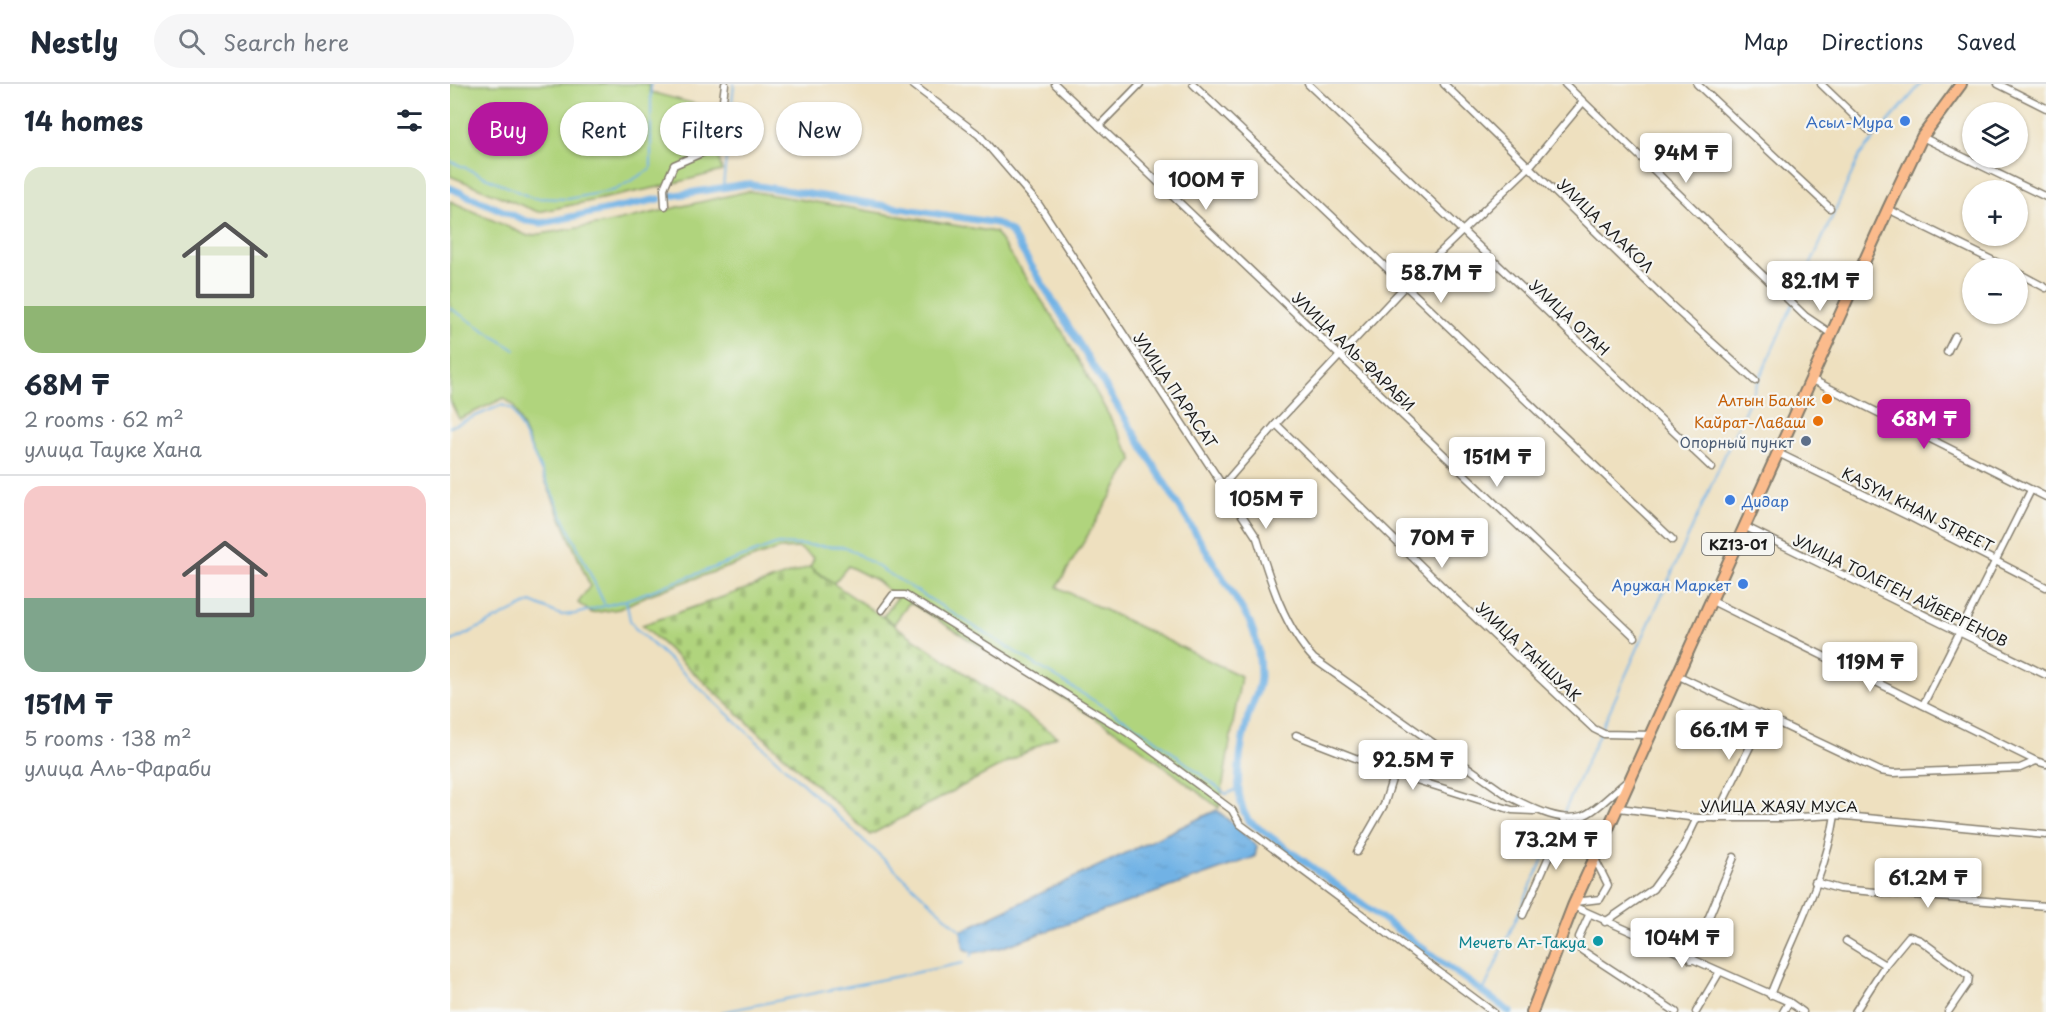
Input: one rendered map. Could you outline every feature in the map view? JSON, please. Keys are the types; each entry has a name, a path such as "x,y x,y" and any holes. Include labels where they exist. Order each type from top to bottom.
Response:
{"main road":[{"name":"KZ13-01","path":"1532,1012 1574,904 1813,380 1888,209 1922,137 1961,84"}],"street":[{"path":"665,206 664,188 674,165 713,148 718,139 725,84"},
{"name":"УЛИЦА ПАРАСАТ","path":"912,84 978,135 1024,186 1224,484 1257,538 1269,578 1298,642 1314,659 1504,793 1538,811 1563,817"},
{"name":"УЛИЦА АЛЬ-ФАРАБИ","path":"1055,84 1635,637"},
{"path":"1099,126 1140,84"},
{"path":"1194,84 1673,540"},
{"name":"УЛИЦА ОТАН","path":"1308,84 1712,468"},
{"name":"УЛИЦА АЛАКОЛ","path":"1444,84 1671,305 1755,381"},
{"path":"1565,84 1793,303 1833,335"},
{"path":"1697,84 1830,208"},
{"path":"1821,84 1871,132"},
{"path":"1998,84 2046,108"},
{"path":"1224,484 1276,424 1405,286 1529,167 1583,102"},
{"path":"1922,137 2046,197"},
{"path":"1888,209 1988,258"},
{"path":"2028,278 2046,288"},
{"path":"1947,352 1955,336"},
{"path":"1813,380 2046,497"},
{"name":"УЛИЦА ТАНШУАК","path":"1276,424 1449,593 1600,732 1652,735"},
{"name":"KASYM KHAN STREET","path":"1778,453 2046,587"},
{"path":"1923,705 2031,490"},
{"name":"УЛИЦА ТОЛЕГЕН АЙБЕРГЕНОВ","path":"1746,527 2046,675"},
{"path":"882,610 893,595 905,595 1128,733 1232,810 1240,824 1493,1012"},
{"path":"1712,601 2046,764"},
{"path":"1679,676 1880,771 1893,773 2020,768 2036,761"},
{"path":"1715,818 1765,716"},
{"path":"1296,735 1394,773 1512,810 1538,811"},
{"path":"1358,852 1384,805 1394,773"},
{"path":"1523,915 1563,817 1584,816 1634,775"},
{"path":"1498,805 1504,793"},
{"name":"УЛИЦА ЖАЯУ МУСА","path":"1619,808 1697,818 1781,818 1835,815 2046,835"},
{"path":"1770,994 1815,882 1832,834 1835,815"},
{"path":"1605,922 1653,889 1682,849 1697,818"},
{"path":"1691,960 1734,857"},
{"path":"1574,904 1600,899 1608,885 1595,859"},
{"path":"1815,882 1839,889 2046,906"},
{"path":"1574,904 1589,915 1789,1002 1803,1012"},
{"path":"1589,915 1579,937 1580,949 1676,1012"},
{"path":"1855,1012 1906,937 1912,936 1966,971 1968,983 1948,1012"},
{"path":"1846,941 1885,965"},
{"path":"1696,1012 1719,973"},
{"path":"1783,1012 1789,1002"}],"green space":[{"path":"450,84 649,84 650,92 688,102 660,102 660,156 718,156 722,171 659,187 538,212 450,176"},
{"path":"749,191 995,232 1061,329 1133,459 1057,587 1241,676 1219,808 1127,738 914,605 909,603 894,624 883,616 897,598 876,580 848,566 834,583 810,567 814,558 799,548 779,549 648,595 619,609 592,613 578,603 590,586 513,405 504,398 459,419 450,400 450,201 528,236 608,223"},
{"path":"809,567 1057,736 870,835 642,625"}],"water":[{"path":"1217,810 1257,846 1255,857 1000,948 973,953 964,949 961,931"}],"waterway":[{"path":"450,161 532,198 568,199 615,190 651,169 651,84"},
{"path":"723,186 734,84"},
{"path":"1878,134 1921,84"},
{"path":"1483,992 1860,155 1874,139"},
{"path":"670,196 746,184 996,223 1010,231 1250,622 1258,649 1260,682 1248,715 1240,758 1240,799 1249,821 1510,1012"},
{"path":"450,188 526,221 542,223 659,199"},
{"path":"450,308 515,350"},
{"path":"450,427 502,405 512,409 604,603"},
{"path":"450,642 531,602 561,615 575,614 626,600 778,544 846,547 1151,736 1226,794 1240,788"},
{"path":"626,600 630,620 635,628 961,931"},
{"path":"722,1012 963,963"}],"place":[{"name":"Асыл-Мура","path":"1905,121"},
{"name":"Алтын Балык","path":"1827,399"},
{"name":"Кайрат-Лаваш","path":"1818,421"},
{"name":"Опорный пункт","path":"1806,441"},
{"name":"Дидар","path":"1730,500"},
{"name":"Аружан Маркет","path":"1743,584"},
{"name":"Мечеть Ат-Такуа","path":"1598,941"}]}
